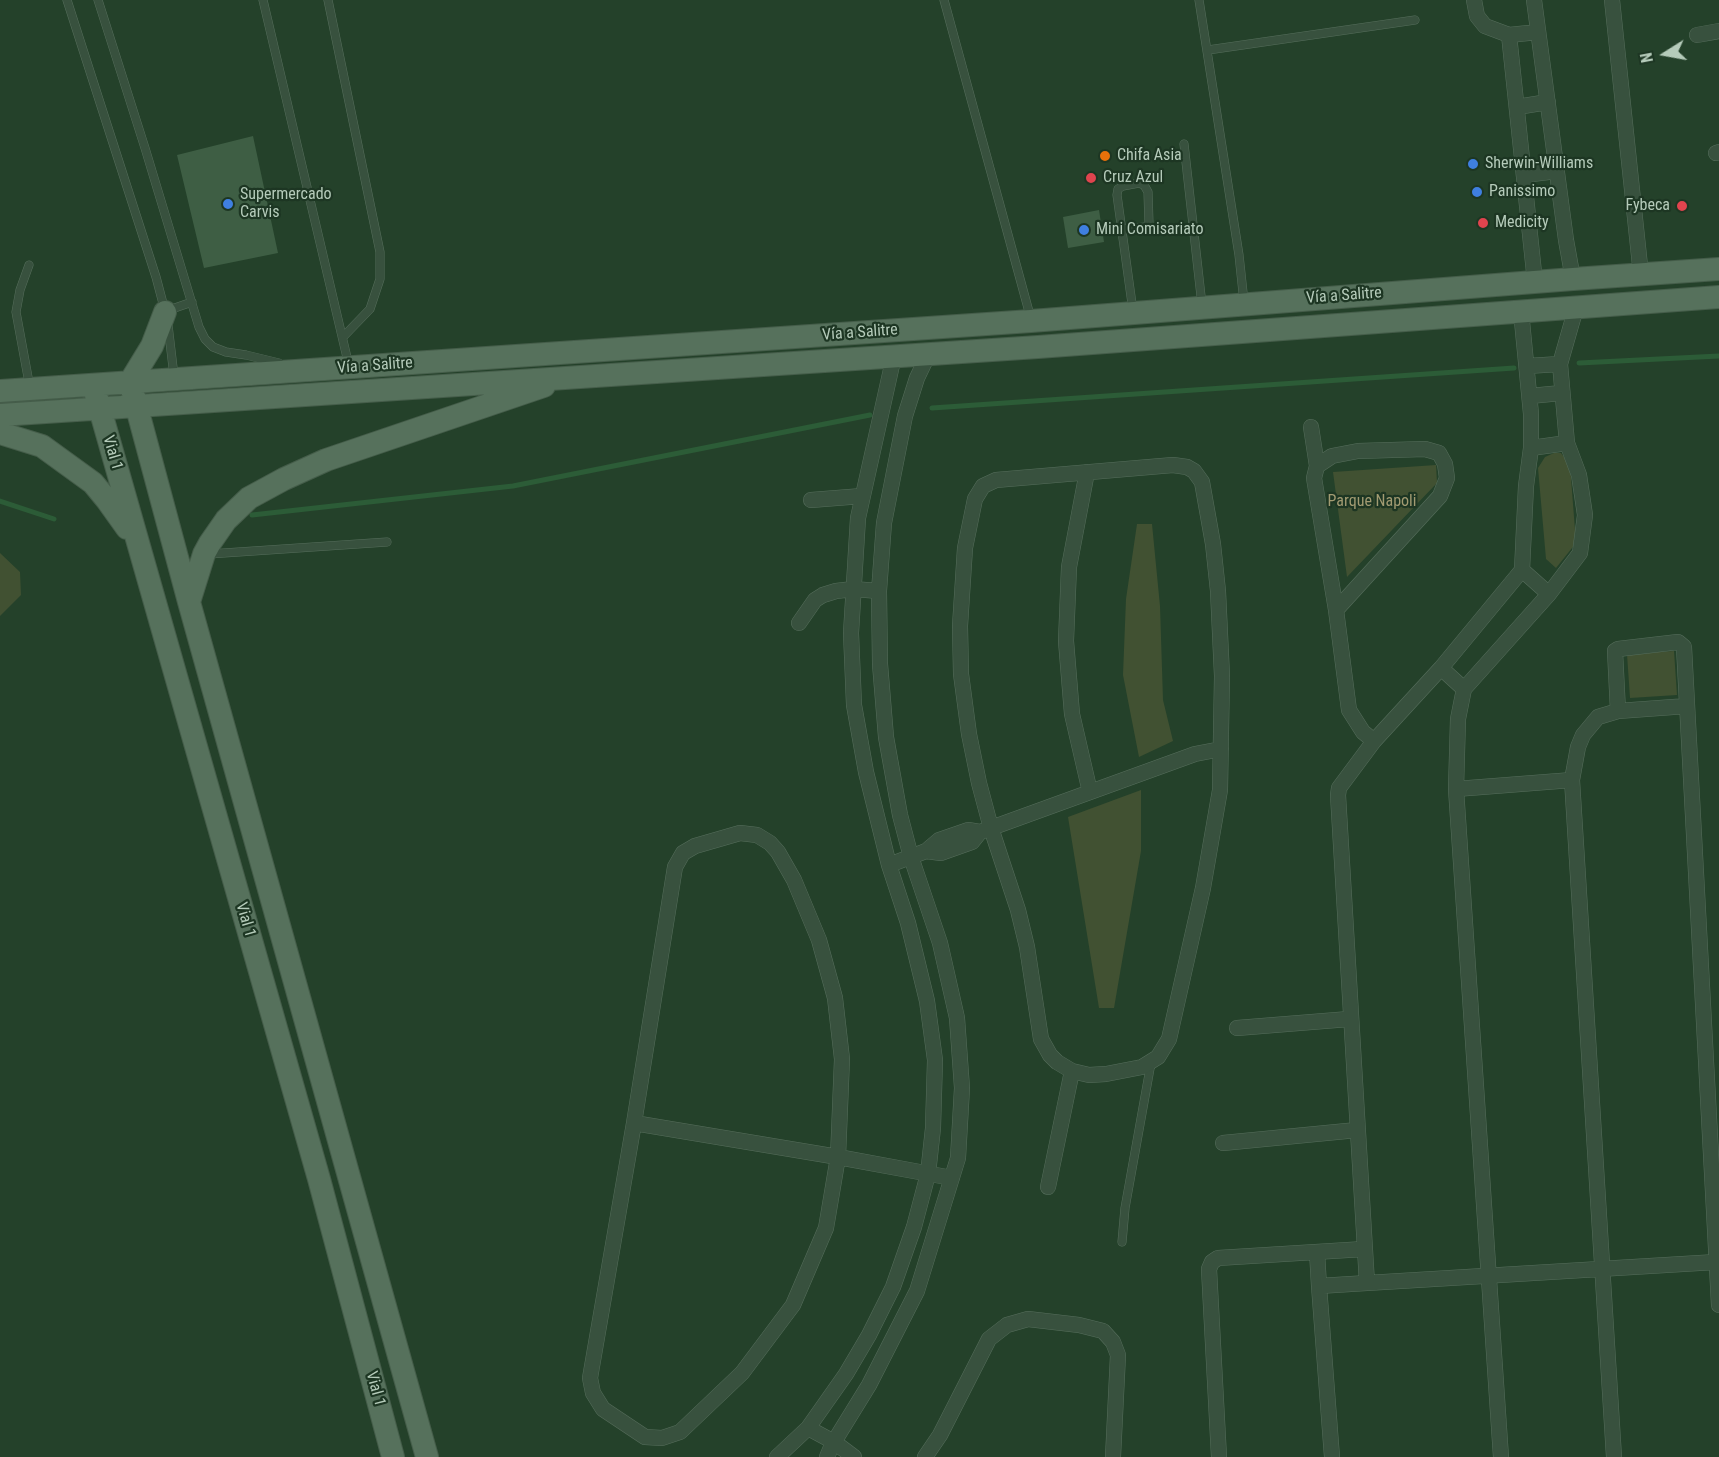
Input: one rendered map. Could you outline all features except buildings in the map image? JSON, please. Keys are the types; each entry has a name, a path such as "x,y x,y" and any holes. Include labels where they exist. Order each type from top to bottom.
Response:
{"main road":[{"name":"Vía a Salitre","path":"0,415 137,406 176,391 307,370 1031,321 1719,270"},
{"name":"Vía a Salitre","path":"0,391 130,382 176,391 573,376 928,354 1719,297"},
{"path":"165,312 152,346 130,382 427,1457"},
{"path":"189,602 204,554 226,520 249,498 326,460 573,376"},
{"name":"Vial 1","path":"93,385 319,1179 393,1457"},
{"path":"0,433 42,446 93,483 136,541"}],"street":[{"path":"1474,0 1477,16 1485,26 1509,35 1539,32"},
{"path":"1534,0 1566,240 1574,279"},
{"path":"1612,0 1641,275"},
{"path":"1697,35 1719,31"},
{"path":"1509,35 1535,282"},
{"path":"1517,107 1548,102"},
{"path":"1524,175 1557,171"},
{"path":"1501,1457 1456,789 1458,719 1464,689 1549,594 1580,553 1585,515 1580,475 1567,443 1560,364 1576,308"},
{"path":"1366,1283 1339,788 1374,741 1441,668 1522,570 1526,486 1531,448 1530,396 1521,312"},
{"path":"827,1457 869,1385 917,1291 958,1158 962,1088 957,1018 940,943 911,857 900,815 886,737 880,664 879,591 884,523 905,416 917,378 928,354"},
{"path":"777,1457 808,1428 846,1374 893,1287 914,1227 928,1174 933,1128 935,1060 927,1001 866,772 854,705 851,633 858,518 894,356"},
{"path":"1527,366 1560,364"},
{"path":"1530,396 1561,393"},
{"path":"1311,427 1317,466 1314,478 1336,610 1349,710 1363,732 1374,741"},
{"path":"1531,448 1567,443"},
{"path":"1317,466 1332,456 1358,451 1425,449 1439,453 1445,464 1447,478 1440,496 1336,610"},
{"path":"1180,465 1194,471 1202,482 1218,591 1222,676 1221,749 1220,790 1203,888 1169,1039 1158,1057 1151,1063 1133,1069 1098,1075 1072,1071 1057,1062 1041,1039 1027,947 1016,902 986,830 969,734 961,674 962,587 965,548 975,499 983,486 996,480 1180,465"},
{"path":"1087,472 1069,567 1066,641 1072,714 1090,792"},
{"path":"811,500 862,496"},
{"path":"858,518 884,523"},
{"path":"1522,570 1549,594"},
{"path":"799,624 815,600 836,591 853,589 879,591"},
{"path":"1618,711 1615,651 1678,642 1684,647 1719,1305"},
{"path":"1441,668 1464,689"},
{"path":"1614,1457 1572,780 1578,747 1583,735 1598,717 1618,711 1687,706"},
{"path":"889,865 926,851 941,853 972,842 986,830 1195,754 1221,749"},
{"path":"1456,789 1572,780"},
{"path":"740,833 757,835 770,843 778,852 794,880 819,940 835,998 842,1059 838,1156 826,1228 794,1305 742,1373 680,1432 662,1438 645,1437 603,1409 593,1393 590,1378 675,867 683,853 695,846 740,833"},
{"path":"1237,1028 1350,1019"},
{"path":"1048,1187 1072,1071"},
{"path":"634,1123 838,1156 952,1178"},
{"path":"1223,1143 1357,1130"},
{"path":"1219,1457 1209,1269 1212,1262 1218,1258 1364,1249"},
{"path":"1317,1252 1332,1457"},
{"path":"1319,1286 1716,1262"},
{"path":"926,1457 956,1406 989,1339 1006,1325 1028,1319 1079,1325 1102,1331 1113,1342 1118,1355 1113,1457"},
{"path":"808,1428 834,1442 854,1457"}],"lane":[{"path":"67,0 156,277 165,312 176,391"},
{"path":"98,0 199,327 213,347 225,352 307,370"},
{"path":"263,0 350,368"},
{"path":"328,0 380,252 380,279 370,309 343,337"},
{"path":"944,0 1031,321"},
{"path":"1199,0 1244,304"},
{"path":"1208,50 1415,20"},
{"path":"1184,144 1202,307"},
{"path":"1122,229 1145,227 1149,224 1148,192 1144,185 1139,183 1118,189 1122,229 1134,312"},
{"path":"29,265 20,290 16,312 31,389"},
{"path":"165,312 192,302"},
{"path":"204,554 387,542"},
{"path":"1122,1242 1125,1208 1151,1063"}],"green space":[{"path":"1561,453 1570,465 1576,543 1556,568 1546,559 1538,468 1545,457"},
{"name":"Parque Napoli","path":"1436,465 1437,483 1347,577 1333,472"},
{"path":"1137,524 1152,524 1160,606 1163,700 1173,741 1139,757 1123,675 1126,599"},
{"path":"0,553 20,572 21,595 0,616"},
{"path":"1674,651 1677,695 1630,698 1627,654"},
{"path":"1141,790 1141,851 1114,1008 1099,1008 1068,817"}],"waterway":[{"path":"1579,363 1719,356"},
{"path":"932,408 1514,368"},
{"path":"252,515 513,486 870,415"},
{"path":"0,501 54,519"}],"place":[{"name":"Chifa Asia","path":"1105,156"},
{"name":"Sherwin-Williams","path":"1473,164"},
{"name":"Cruz Azul","path":"1091,178"},
{"name":"Panissimo","path":"1477,192"},
{"name":"Supermercado Carvis","path":"228,204"},
{"name":"Fybeca","path":"1682,206"},
{"name":"Medicity","path":"1483,223"},
{"name":"Mini Comisariato","path":"1084,230"}]}
